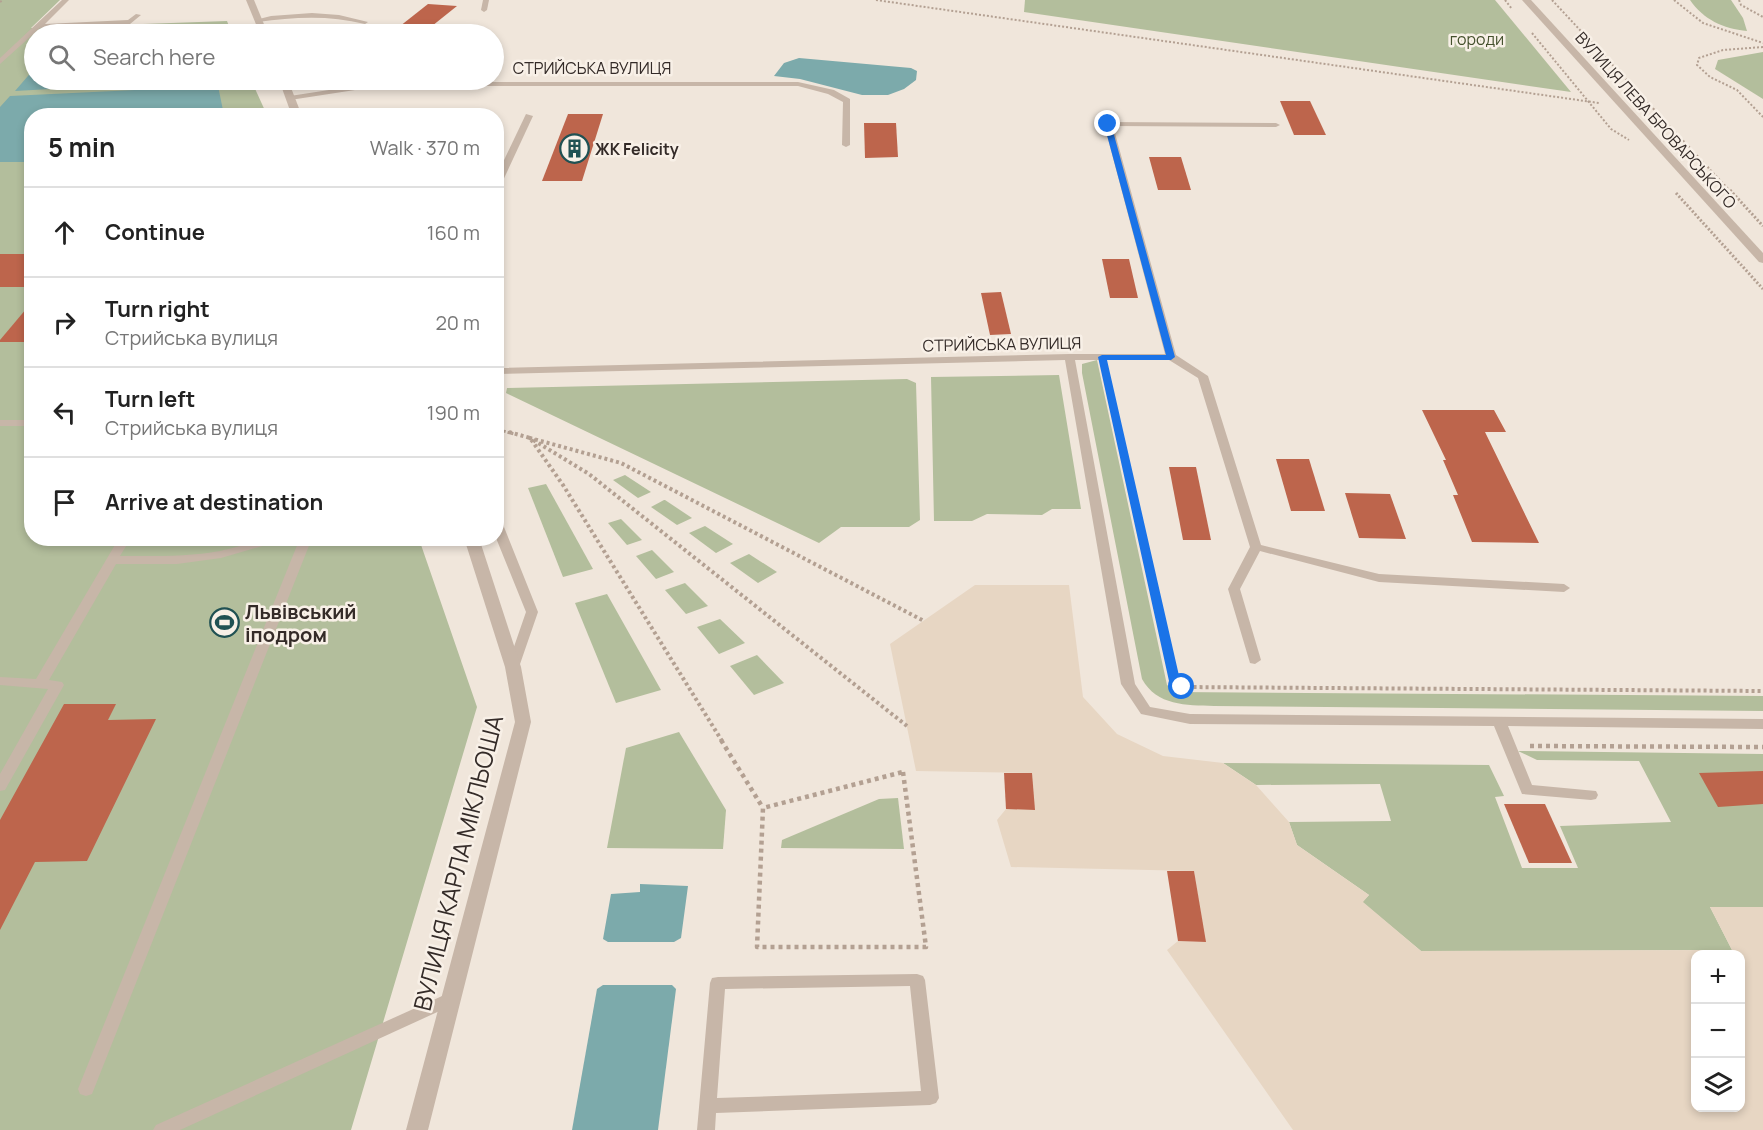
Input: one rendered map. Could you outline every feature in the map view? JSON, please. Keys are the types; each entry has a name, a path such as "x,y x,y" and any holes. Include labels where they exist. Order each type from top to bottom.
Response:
{"street":[{"path":"250,0 260,24"},
{"name":"ВУЛИЦЯ ЛЕВА БРОВАРСЬКОГО","path":"1526,0 1763,260"},
{"path":"287,90 294,108"},
{"name":"ВУЛИЦЯ КАРЛА МІКЛЬОША","path":"417,1130 523,722 513,667 474,546"}],"lane":[{"path":"41,24 66,0"},
{"path":"484,10 486,0"},
{"path":"84,24 130,22 138,15"},
{"path":"258,20 317,15 346,17 365,22"},
{"path":"0,62 24,40"},
{"name":"СТРИЙСЬКА ВУЛИЦЯ","path":"504,84 798,84 831,92 847,101 846,145"},
{"name":"СТРИЙСЬКА ВУЛИЦЯ","path":"290,98 359,90"},
{"path":"504,170 529,116"},
{"path":"1255,660 1234,588 1256,547 1203,376 1171,357 1108,124 1276,125"},
{"path":"1069,357 1128,684 1146,711 1190,719 1763,724"},
{"name":"СТРИЙСЬКА ВУЛИЦЯ","path":"504,370 1069,357 1171,357"},
{"path":"0,423 24,423"},
{"path":"504,542 532,612 513,667"},
{"path":"40,684 122,546"},
{"path":"115,560 177,560 220,555 251,546"},
{"path":"86,1089 303,546"},
{"path":"1256,547 1379,578 1564,588"},
{"path":"0,681 57,685 0,786"},
{"path":"1499,722 1527,790 1591,795"},
{"path":"706,1130 718,983 917,980 930,1098 708,1106"},
{"path":"162,1130 451,998"}],"path":[{"path":"876,0 1623,107"},
{"path":"1505,0 1513,9"},
{"path":"1552,0 1763,226"},
{"path":"1674,0 1683,11 1698,21 1763,45"},
{"path":"1739,0 1741,5 1763,18"},
{"path":"1528,28 1611,129 1627,138 1635,147"},
{"path":"1763,45 1723,50 1699,58 1697,65 1710,77 1737,90 1763,117"},
{"path":"1675,191 1763,289"},
{"path":"1102,357 1175,681 1182,687 1763,691"},
{"path":"504,431 621,463 924,621"},
{"path":"530,438 589,474 907,726"},
{"path":"530,438 563,485 763,808 757,947 926,947 903,772 763,808"},
{"path":"1508,745 1763,747"}],"green space":[{"name":"Львівський іподром","path":"0,0 60,0 35,24 24,24 24,90 256,90 264,108 24,108 24,546 421,546 477,707 351,1130 0,1130"},
{"name":"городи","path":"1025,0 1495,0 1571,92 1024,12"},
{"path":"1690,0 1731,0 1743,18 1747,31 1714,22 1701,13"},
{"name":"Львівський іподром","path":"227,21 228,24 143,24"},
{"path":"1763,52 1763,99 1715,69 1718,60"},
{"path":"1097,360 1167,685 1176,692 1763,696 1763,711 1214,706 1183,704 1164,699 1148,688 1142,679 1082,373 1082,364"},
{"path":"1059,375 1081,509 1052,509 1042,515 987,514 972,521 934,521 931,377"},
{"path":"907,379 916,383 920,520 909,527 841,527 819,543 506,393 507,388"},
{"path":"625,475 651,492 638,498 613,480"},
{"path":"546,484 593,569 563,577 528,488"},
{"path":"665,500 692,518 677,525 651,507"},
{"path":"621,519 642,540 627,545 608,523"},
{"path":"705,526 733,544 716,553 689,533"},
{"path":"652,550 674,572 656,579 636,556"},
{"path":"749,554 777,572 758,583 730,563"},
{"path":"685,583 708,606 686,614 665,590"},
{"path":"607,594 661,690 616,703 575,603"},
{"path":"720,619 745,643 719,654 697,627"},
{"path":"757,655 784,683 754,695 730,666"},
{"path":"679,732 726,810 723,849 607,848 626,748"},
{"path":"1518,751 1763,754 1763,907 1710,907 1732,950 1421,951 1362,902 1369,895 1297,845 1289,822 1391,821 1380,784 1256,785 1223,763 1489,765 1504,796 1495,797 1522,868 1578,868 1560,826 1671,822 1639,761 1537,760"},
{"path":"898,798 904,849 781,848 782,840 879,799"}],"shaded area":[{"path":"975,585 1069,585 1083,697 1117,734 1163,756 1223,763 1256,785 1289,822 1297,845 1369,895 1363,902 1421,951 1691,950 1691,1112 1745,1112 1745,950 1732,950 1710,907 1763,907 1763,1130 1293,1130 1167,950 1178,941 1205,942 1194,871 1011,867 997,820 1006,809 1034,809 1031,773 916,771 890,644"}],"water":[{"path":"799,58 911,68 917,71 916,80 904,89 888,95 862,95 800,79 774,76 784,63"},
{"path":"24,81 24,90 33,90 15,91"},
{"path":"135,90 219,90 223,108 24,108 24,162 0,162 0,107 10,96"},
{"path":"640,884 688,886 681,938 674,942 608,942 603,939 611,894 640,892"},
{"path":"603,985 672,985 676,989 658,1130 572,1130 597,989"}],"building":[{"path":"428,4 457,6 434,24 403,24"},
{"path":"1280,101 1310,101 1326,135 1294,135"},
{"name":"ЖК Felicity","path":"568,114 603,114 582,181 542,181"},
{"path":"864,123 896,123 898,157 865,158"},
{"path":"1149,157 1181,157 1191,190 1158,190"},
{"path":"0,254 24,254 24,287 0,287"},
{"path":"1102,259 1129,259 1138,298 1110,298"},
{"path":"1001,292 1011,334 990,335 981,293"},
{"path":"24,312 24,342 0,342"},
{"path":"1422,410 1494,410 1506,432 1485,432 1539,543 1472,542 1453,495 1458,495 1443,460 1446,460"},
{"path":"1276,459 1309,459 1325,511 1291,511"},
{"path":"1169,467 1196,467 1211,540 1183,540"},
{"path":"1345,493 1390,494 1406,539 1359,538"},
{"path":"64,704 116,704 108,720 156,719 87,861 35,862 0,930 0,820"},
{"path":"1763,771 1763,804 1718,807 1699,773"},
{"path":"1004,773 1032,773 1035,810 1006,809"},
{"path":"1504,804 1545,804 1572,863 1529,863"},
{"path":"1167,871 1194,871 1206,942 1178,941"}],"place":[{"name":"ЖК Felicity","path":"574,149"},
{"name":"Львівський іподром","path":"224,623"}],"route":[{"path":"1108,124 1171,357 1102,357 1175,681 1182,687"}]}
